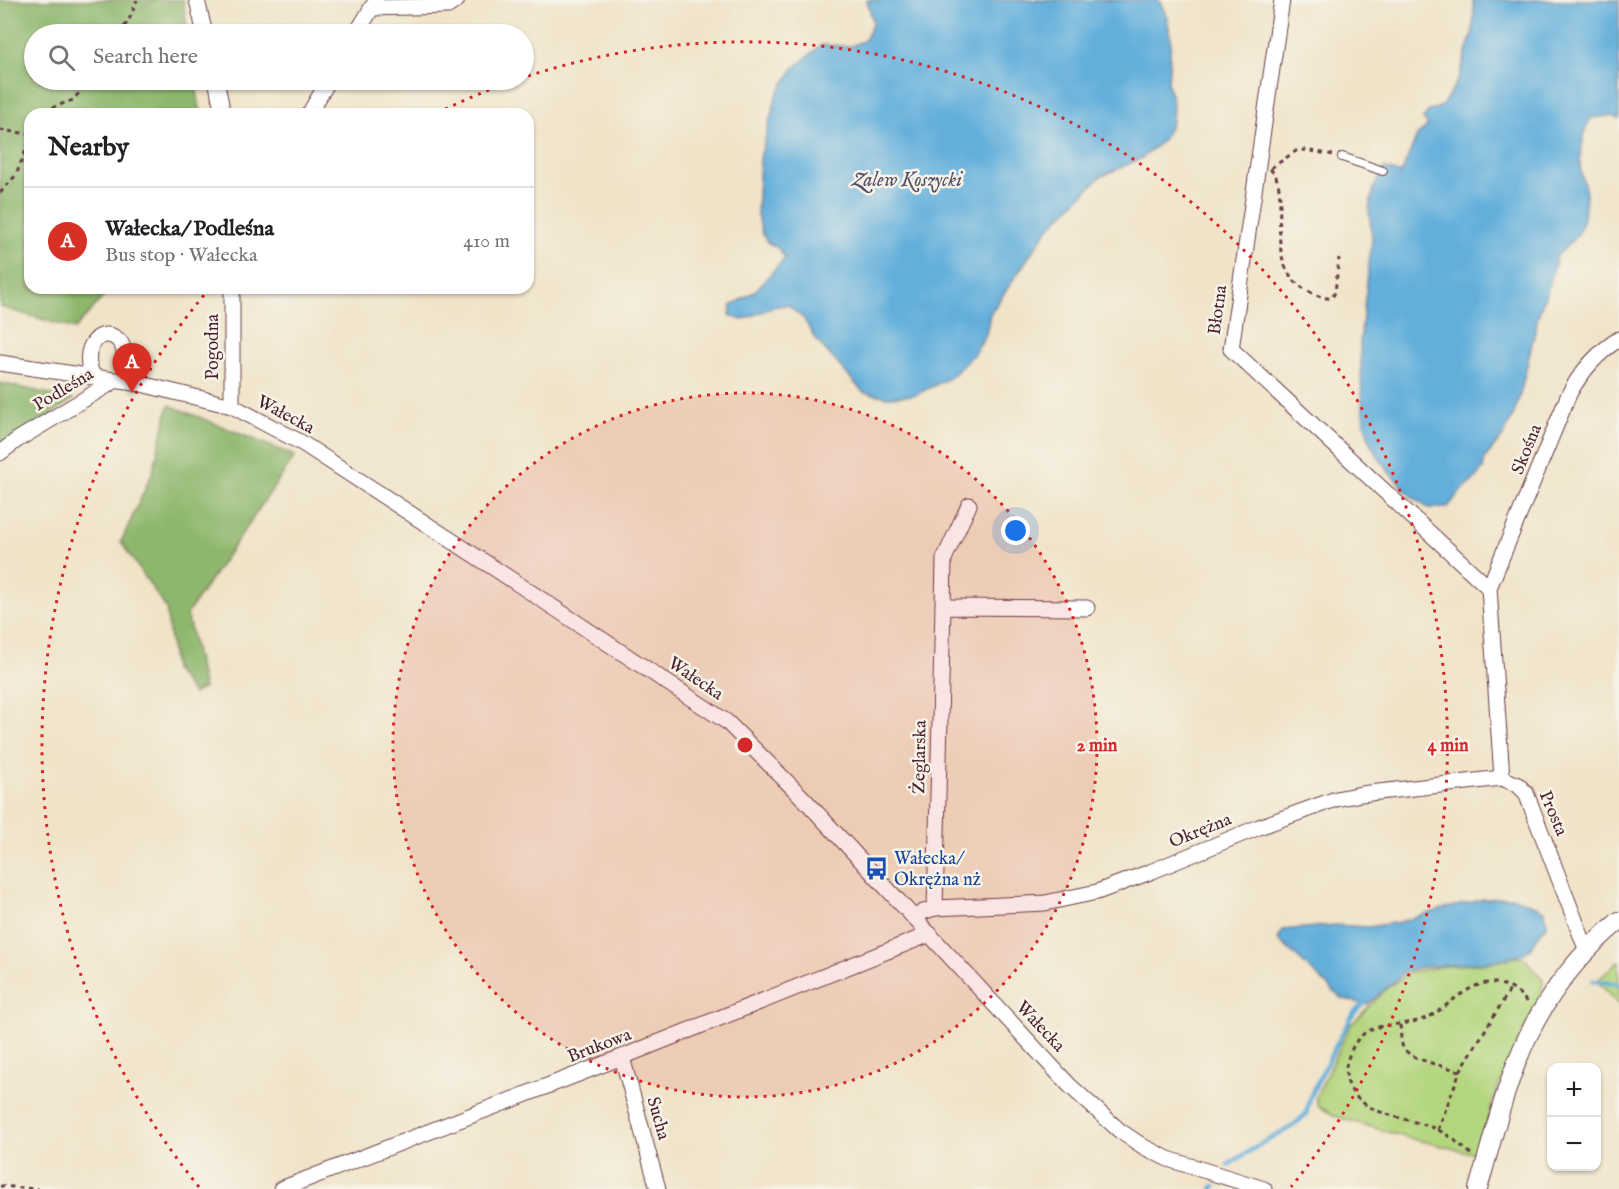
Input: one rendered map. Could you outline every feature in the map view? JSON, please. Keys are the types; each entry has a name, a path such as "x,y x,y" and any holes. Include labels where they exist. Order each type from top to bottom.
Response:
{"street":[{"path":"197,0 203,24"},
{"path":"362,24 374,4 448,6 458,0"},
{"name":"Błotna","path":"1282,0 1231,349 1489,588"},
{"path":"218,90 221,108"},
{"path":"313,108 323,90"},
{"name":"Pogodna","path":"232,294 232,406"},
{"path":"94,377 88,361 89,350 96,339 107,336 115,337 121,343 134,374 141,384"},
{"name":"Skośna","path":"1489,588 1572,388 1598,355 1619,339"},
{"name":"Wałecka","path":"0,363 141,384 232,406 302,443 503,573 727,722 805,800 1069,1085 1120,1131 1168,1159 1264,1189"},
{"name":"Podleśna","path":"0,453 16,440 116,380"},
{"name":"Żeglarska","path":"935,908 944,559 969,505"},
{"path":"1489,588 1502,778"},
{"path":"943,606 1087,608"},
{"name":"Okrężna","path":"915,918 935,908 1045,903 1097,892 1259,827 1336,799 1372,792 1502,778"},
{"name":"Prosta","path":"1502,778 1526,793 1587,951"},
{"path":"1478,1189 1513,1075 1527,1038 1556,989 1587,951 1619,921"},
{"name":"Brukowa","path":"281,1189 622,1057 930,934"},
{"name":"Sucha","path":"622,1057 658,1189"}],"lane":[{"path":"1342,157 1383,171"}],"path":[{"path":"126,24 137,0"},
{"path":"53,108 73,100 82,90"},
{"path":"0,130 24,133"},
{"path":"1339,258 1335,292 1329,299 1301,288 1289,273 1282,258 1279,194 1275,174 1269,169 1296,152 1305,150 1342,157"},
{"path":"0,193 16,175 24,155"},
{"path":"1474,1157 1438,1130 1369,1107 1357,1099 1346,1072 1348,1059 1359,1037 1371,1029 1383,1025 1414,1022 1435,1013 1468,989 1479,984 1491,982 1520,993 1538,1018"},
{"path":"1438,1130 1460,1071 1511,988"},
{"path":"1400,1025 1404,1049 1412,1056 1460,1071"},
{"path":"0,1186 38,1189"}],"green space":[{"path":"0,0 183,0 187,24 24,24 24,90 197,90 200,108 24,108 24,294 106,294 75,329 0,307"},
{"path":"0,383 73,399 0,450"},
{"path":"169,405 295,456 187,614 204,688 193,694 174,669 166,608 121,542 153,471"},
{"path":"1515,957 1525,958 1543,979 1541,994 1492,1103 1484,1136 1476,1154 1401,1136 1335,1116 1318,1106 1316,1097 1350,1026 1386,989 1410,972 1446,966 1492,963"},
{"path":"1619,961 1619,1004 1597,981"}],"water":[{"name":"Zalew Koszycki","path":"867,0 1159,0 1167,17 1171,39 1168,84 1173,103 1172,122 1163,140 1142,158 1100,177 1047,230 990,314 986,334 974,354 950,378 915,395 888,397 863,392 814,337 804,319 788,305 776,306 742,320 730,315 731,306 754,292 785,258 778,248 767,242 757,215 760,158 776,96 794,68 821,45 851,46 865,40 873,22"},
{"path":"1472,0 1619,0 1619,119 1610,116 1591,118 1585,131 1580,167 1586,193 1584,218 1578,234 1557,256 1539,313 1514,414 1503,436 1485,458 1483,469 1471,483 1447,508 1428,508 1410,495 1388,471 1372,447 1364,422 1360,342 1372,239 1369,209 1374,188 1384,168 1401,174 1417,136 1428,125 1423,119 1428,111 1442,106 1458,80 1473,30 1474,5"},
{"path":"1511,897 1545,911 1547,925 1530,950 1520,955 1488,962 1420,967 1406,971 1367,1005 1341,998 1278,939 1283,930 1335,925 1368,927 1400,922 1484,899"}],"waterway":[{"path":"1593,981 1619,984"},
{"path":"1228,1165 1293,1126 1306,1114 1311,1095 1342,1034 1354,1013 1365,1002"}],"place":[{"name":"Wałecka/ Podleśna","path":"132,393"},
{"name":"Wałecka/ Okrężna nż","path":"876,868"}]}
